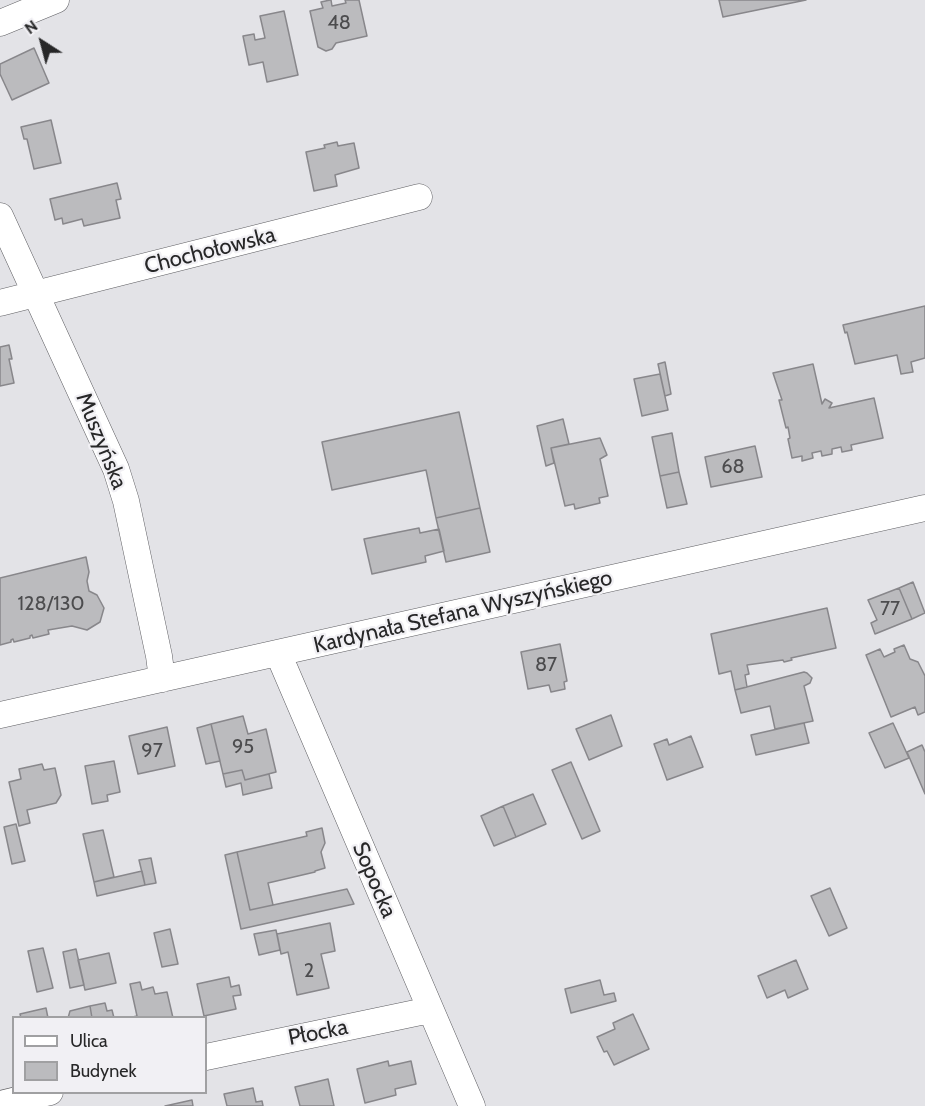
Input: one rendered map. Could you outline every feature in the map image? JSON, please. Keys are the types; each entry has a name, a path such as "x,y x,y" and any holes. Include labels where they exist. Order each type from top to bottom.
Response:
{"street":[{"path":"0,23 56,0"},
{"name":"Chochołowska","path":"0,303 419,197"},
{"name":"Muszyńska","path":"0,216 117,469 133,534 162,679"},
{"name":"Kardynała Stefana Wyszyńskiego","path":"0,715 925,508"},
{"name":"Sopocka","path":"278,653 472,1106"},
{"name":"Płocka","path":"207,1057 430,1010"},
{"path":"0,1104 42,1094"}],"building":[{"path":"331,0 332,6 346,3 345,0 359,0 367,36 336,43 332,49 326,51 318,47 310,11 323,8 321,2"},
{"path":"719,0 806,0 723,17"},
{"path":"284,11 298,75 267,82 263,62 249,65 243,36 254,34 255,40 265,38 260,16"},
{"path":"34,48 49,83 12,100 0,74 0,64"},
{"path":"51,120 61,163 34,169 27,139 24,139 21,127"},
{"path":"337,142 338,146 354,143 359,168 335,175 337,186 314,191 306,152 325,148 324,145"},
{"path":"117,183 121,199 116,200 120,218 84,226 82,219 63,224 62,218 55,220 50,199"},
{"path":"925,306 925,358 911,362 913,372 901,374 897,355 855,364 843,325"},
{"path":"9,345 12,359 9,359 14,383 0,386 0,347"},
{"path":"665,362 671,394 665,396 658,364"},
{"path":"813,364 822,404 825,399 832,403 829,408 874,398 883,438 851,445 852,450 842,452 841,447 832,449 832,454 822,456 821,451 812,453 813,458 802,461 802,456 792,458 788,427 786,428 779,400 782,400 773,373"},
{"path":"660,374 668,410 642,416 634,379"},
{"path":"459,412 480,508 436,518 426,470 332,490 322,442"},
{"path":"563,419 569,444 551,448 554,463 546,466 537,426"},
{"path":"672,433 679,472 660,476 652,437"},
{"path":"600,438 607,455 600,459 608,496 599,498 600,503 575,509 574,504 565,506 551,448"},
{"path":"755,446 762,477 711,487 705,457"},
{"path":"679,472 687,504 667,508 660,476"},
{"path":"480,508 490,552 446,562 436,518"},
{"path":"419,528 420,533 439,529 444,551 425,556 426,562 372,574 364,539"},
{"path":"86,557 89,591 97,595 104,608 100,622 87,630 72,626 48,630 49,634 33,638 32,635 30,638 14,642 13,639 11,642 0,645 0,578"},
{"path":"913,582 925,613 912,619 899,588"},
{"path":"899,588 912,619 875,634 871,623 877,620 868,600"},
{"path":"827,608 836,648 791,658 792,660 784,662 783,660 747,665 749,674 745,675 747,687 735,690 731,671 719,674 711,634"},
{"path":"560,644 567,681 564,682 565,689 551,692 549,685 528,689 521,652"},
{"path":"904,645 910,659 918,662 925,676 925,712 918,715 915,707 891,717 866,655 880,649 884,657"},
{"path":"804,672 812,678 810,683 804,686 813,721 775,729 770,706 741,713 735,690"},
{"path":"611,715 622,746 589,760 576,729"},
{"path":"243,716 248,734 266,729 276,772 245,780 242,770 223,774 211,724"},
{"path":"804,723 809,743 756,755 751,735"},
{"path":"893,723 909,758 885,768 869,733"},
{"path":"211,724 220,761 206,764 197,728"},
{"path":"167,727 175,766 138,774 129,736"},
{"path":"691,736 703,767 667,780 654,744 667,739 669,745"},
{"path":"922,745 925,752 925,794 907,752"},
{"path":"114,761 120,792 107,795 108,801 92,804 85,766"},
{"path":"571,762 600,831 582,839 552,770"},
{"path":"42,764 44,770 55,768 61,795 56,803 27,810 30,823 19,826 9,782 21,779 19,769"},
{"path":"242,770 245,780 269,774 272,788 243,795 241,783 226,787 223,774"},
{"path":"533,794 546,824 516,837 503,806"},
{"path":"503,806 516,837 494,846 481,816"},
{"path":"16,824 25,861 12,864 4,827"},
{"path":"322,828 325,843 321,852 325,868 268,883 273,905 250,910 237,852 307,836 306,832"},
{"path":"103,830 114,877 94,882 83,834"},
{"path":"237,852 250,910 347,889 354,904 241,929 225,855"},
{"path":"151,858 156,883 145,885 139,860"},
{"path":"142,871 145,885 97,896 94,882"},
{"path":"830,888 847,928 829,936 811,896"},
{"path":"330,923 335,951 321,954 329,988 297,995 288,952 281,954 277,934"},
{"path":"170,929 178,964 162,967 154,933"},
{"path":"276,930 280,950 259,955 254,934"},
{"path":"43,948 53,988 37,992 28,951"},
{"path":"76,949 84,985 70,988 63,952"},
{"path":"109,953 116,983 85,990 78,960"},
{"path":"796,960 808,989 788,998 785,990 767,998 758,976"},
{"path":"229,977 231,987 239,985 241,995 233,996 236,1009 204,1016 197,984"},
{"path":"600,980 604,995 614,993 616,1001 571,1013 565,989"},
{"path":"140,982 142,990 153,987 155,994 167,992 173,1016 137,1016 130,984"},
{"path":"105,1003 107,1011 112,1010 114,1016 92,1016 90,1006"},
{"path":"90,1006 92,1016 69,1016 70,1011"},
{"path":"46,1008 48,1016 20,1016 20,1014"},
{"path":"633,1014 649,1049 614,1065 607,1051 604,1052 597,1037 615,1029 613,1023"},
{"path":"388,1061 389,1066 411,1061 416,1084 395,1089 396,1095 365,1103 357,1069"},
{"path":"328,1079 334,1106 300,1106 295,1087"},
{"path":"253,1088 256,1102 262,1101 263,1106 227,1106 224,1094"},
{"path":"192,1100 193,1106 165,1106"}]}
